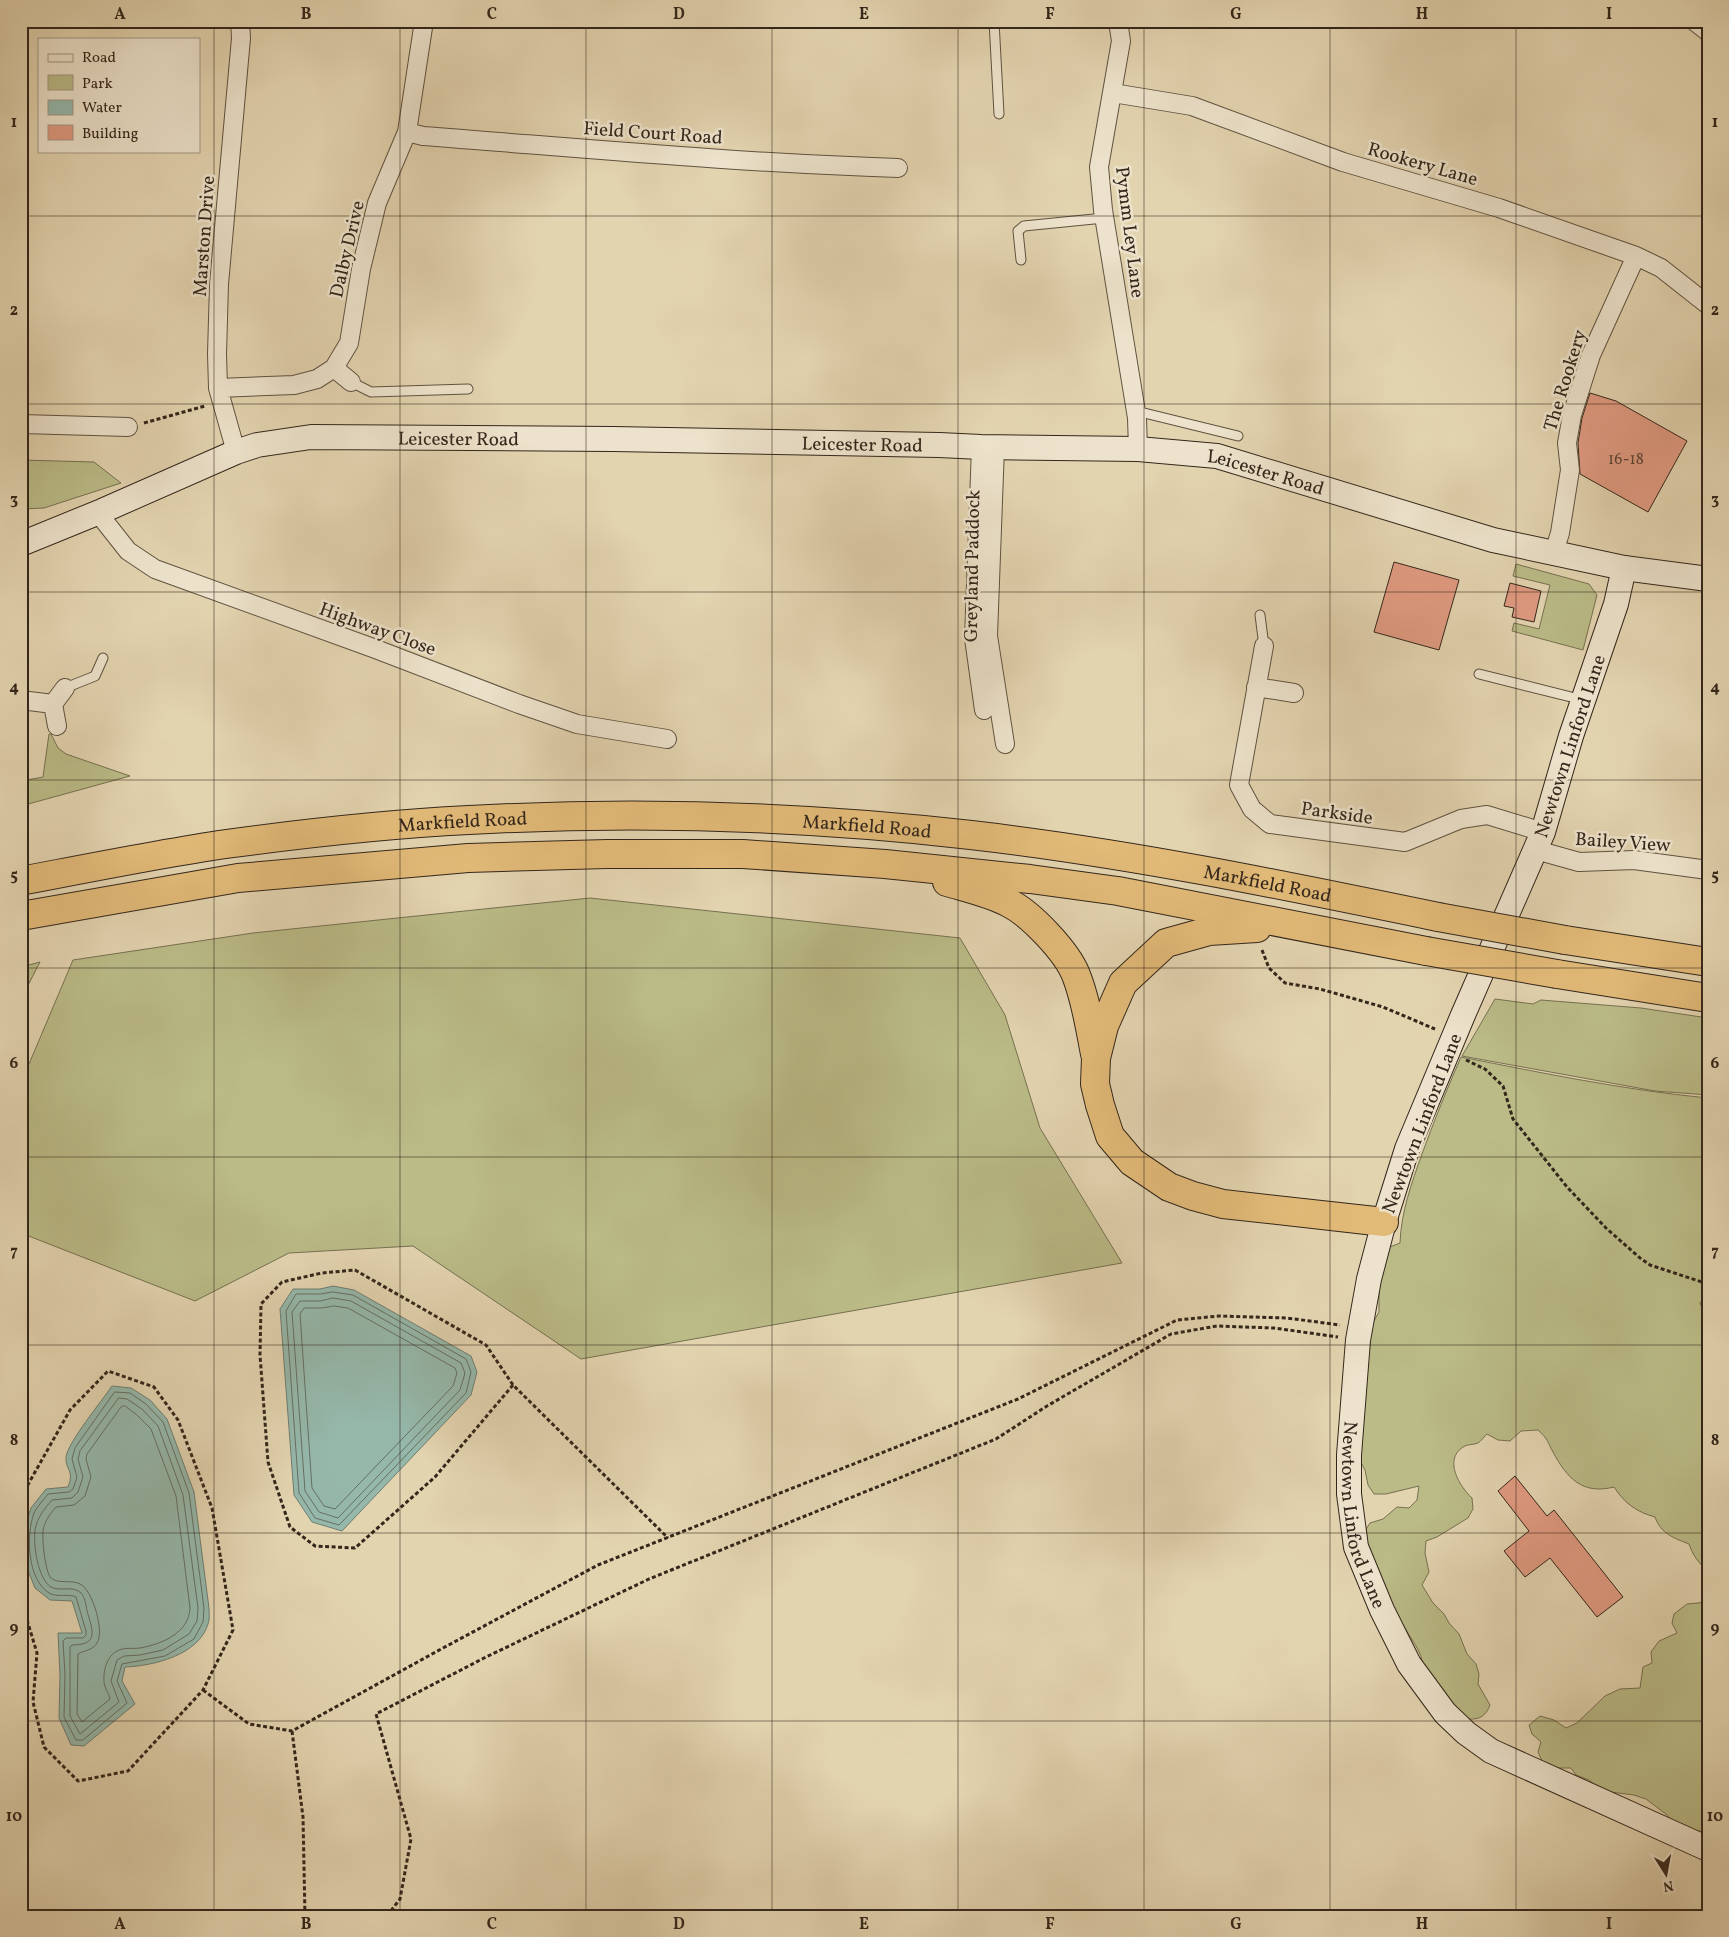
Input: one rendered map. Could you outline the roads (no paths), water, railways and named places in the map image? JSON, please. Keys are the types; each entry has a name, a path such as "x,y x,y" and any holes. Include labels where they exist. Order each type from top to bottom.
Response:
{"highway":[{"name":"Markfield Road","path":"21,880 224,844 382,826 470,820 702,816 832,822 980,836 1104,854 1276,883 1438,917 1565,940 1708,962"},
{"name":"Markfield Road","path":"21,916 238,878 468,858 608,854 743,854 885,864 1030,879 1118,891 1557,974 1708,998"},
{"path":"885,864 971,889 1010,903 1039,926 1059,946 1076,974 1086,1006 1096,1058"},
{"path":"1299,926 1209,931 1166,943 1123,983 1104,1026 1096,1058 1095,1084 1100,1105 1110,1136 1132,1162 1169,1187 1223,1204 1384,1222"}],"street":[{"name":"Marston Drive","path":"236,452 219,394 217,354 219,284 241,38 240,21"},
{"name":"Dalby Drive","path":"219,394 294,385 317,379 334,368 349,343 361,269 377,203 407,132 424,21"},
{"name":"Pymm Ley Lane","path":"1118,21 1121,41 1099,167 1104,218 1136,410 1138,449"},
{"path":"1694,21 1708,32"},
{"name":"Rookery Lane","path":"1113,93 1192,106 1343,162 1499,208 1636,256 1661,268 1708,305"},
{"name":"Field Court Road","path":"407,132 424,136 716,159 898,168"},
{"name":"The Rookery","path":"1554,552 1560,533 1570,470 1567,443 1572,415 1591,354 1636,256"},
{"path":"334,368 351,382"},
{"path":"21,424 128,427"},
{"name":"Leicester Road","path":"21,544 98,513 236,452 257,445 312,438 623,439 1138,449 1218,456 1493,540 1624,568 1708,578"},
{"path":"984,710 974,638 988,447"},
{"name":"Greyland Paddock","path":"988,447 988,636 1005,744"},
{"name":"Highway Close","path":"98,513 128,551 155,570 577,724 667,739"},
{"name":"Newtown Linford Lane","path":"1624,568 1616,604 1539,841 1407,1149 1384,1222 1369,1279 1359,1334 1349,1455 1350,1494 1356,1547 1382,1610 1409,1664 1445,1713 1466,1733 1491,1751 1708,1849"},
{"name":"Parkside","path":"1264,646 1239,784 1252,809 1270,824 1405,842 1461,819 1487,815 1539,841"},
{"path":"1256,686 1294,693"},
{"path":"57,726 53,704 65,688"},
{"path":"21,700 53,704"},
{"name":"Bailey View","path":"1539,841 1579,862 1634,860 1708,870"}],"lane":[{"path":"994,21 999,114"},
{"path":"1021,260 1018,231 1024,226 1104,218"},
{"path":"351,382 371,392 468,389"},
{"path":"1136,410 1238,436"},
{"path":"1260,615 1264,646"},
{"path":"65,688 80,684 95,676 103,658"},
{"path":"1479,674 1584,700"}],"water":[{"path":"333,1286 354,1290 471,1356 477,1372 471,1395 342,1531 312,1522 294,1495 280,1309 293,1289 320,1289"},
{"path":"112,1386 131,1388 150,1400 167,1419 194,1492 209,1620 203,1635 185,1651 161,1661 125,1667 122,1681 135,1704 84,1746 71,1745 59,1718 60,1675 58,1633 82,1633 72,1601 50,1600 35,1588 29,1573 25,1553 24,1529 31,1508 46,1489 68,1487 70,1473 66,1457 68,1450"}]}
